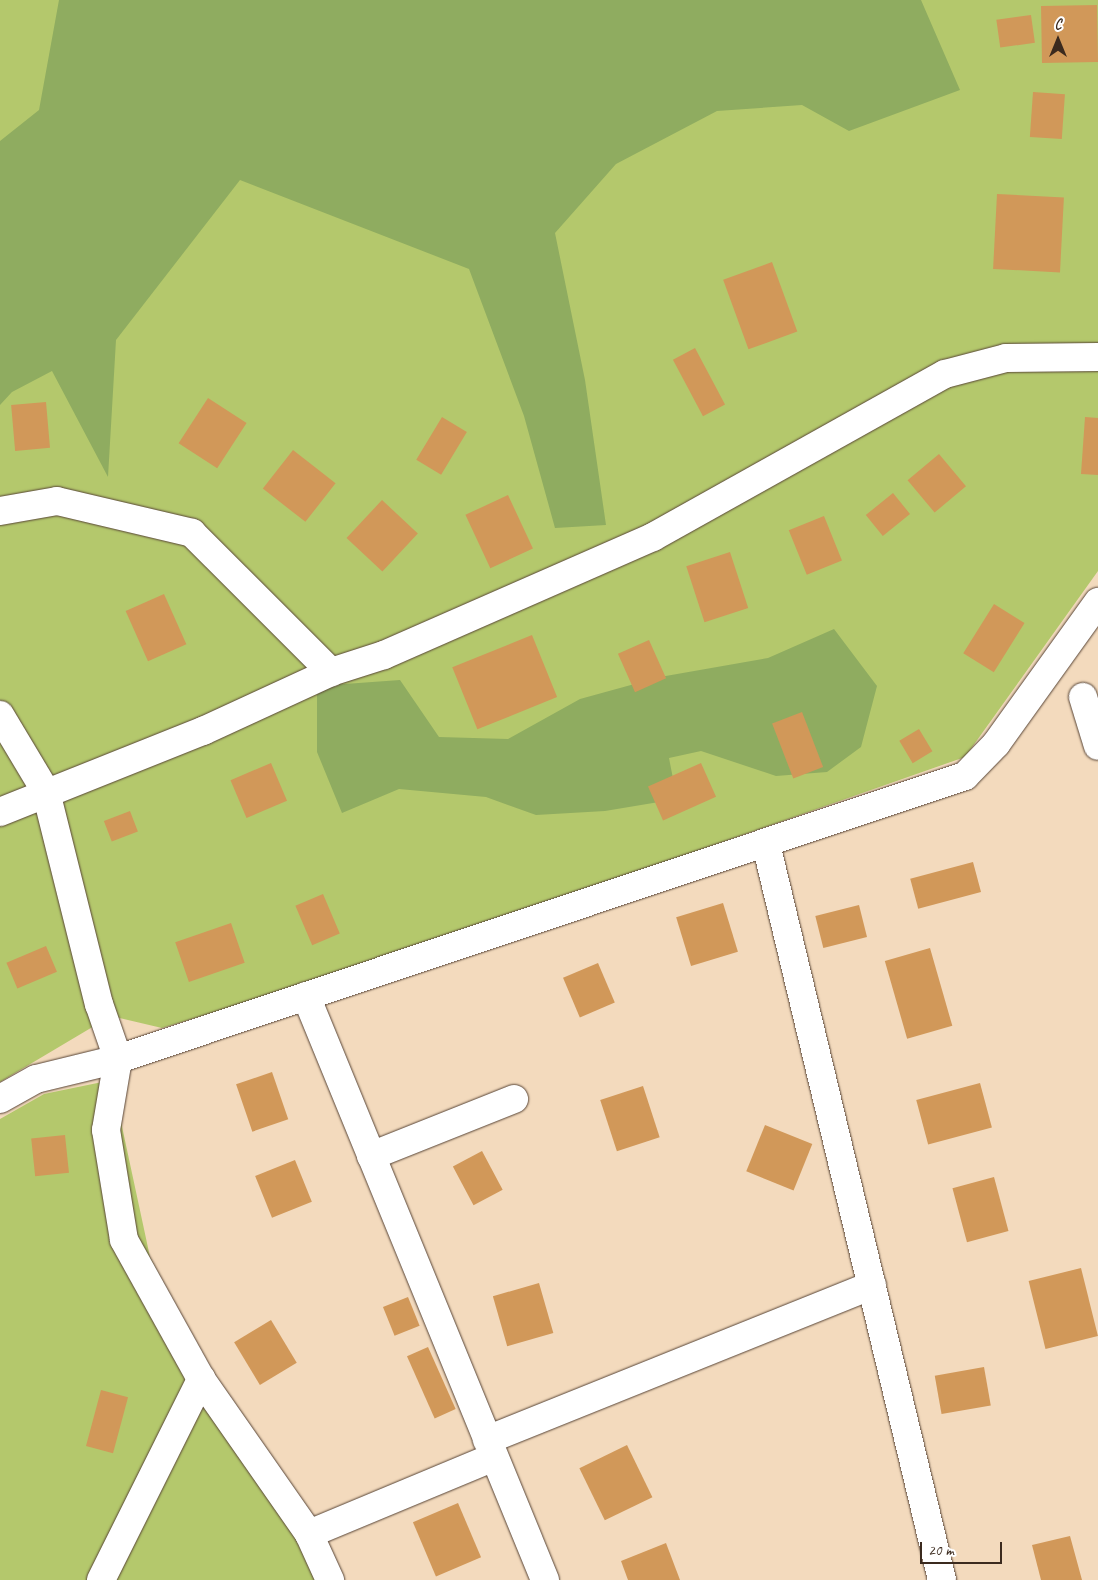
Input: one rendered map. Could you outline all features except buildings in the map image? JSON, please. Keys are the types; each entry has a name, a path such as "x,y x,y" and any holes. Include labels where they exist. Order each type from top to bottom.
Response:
{"street":[{"path":"0,812 46,792 203,731 330,672 384,655 653,537 945,374 1006,358 1098,357"},
{"path":"0,511 57,501 192,534 330,672"},
{"path":"0,1100 36,1079 118,1059 965,776 996,744 1098,602"},
{"path":"1083,697 1098,746"},
{"path":"0,715 46,792 99,1004 118,1059 106,1130 124,1240 201,1379 309,1534 330,1580"},
{"path":"766,844 942,1580"},
{"path":"306,996 545,1580"},
{"path":"371,1156 514,1099"},
{"path":"309,1534 491,1448 872,1285"},
{"path":"101,1580 201,1379"}],"green space":[{"path":"0,0 1098,0 1098,571 965,757 380,962 162,1028 111,1016 0,1082"},
{"path":"59,0 921,0 960,90 849,131 802,105 717,111 616,164 555,233 585,380 606,525 555,528 524,416 469,269 240,180 116,340 108,477 52,371 12,392 0,405 0,141 39,110"},
{"path":"834,629 877,686 861,747 827,772 776,776 701,751 669,758 677,799 605,811 536,815 486,797 399,789 342,813 317,752 317,686 400,680 439,737 508,739 580,699 660,677 768,658"},
{"path":"112,1080 150,1257 217,1386 326,1580 0,1580 0,1119 44,1094"}]}
